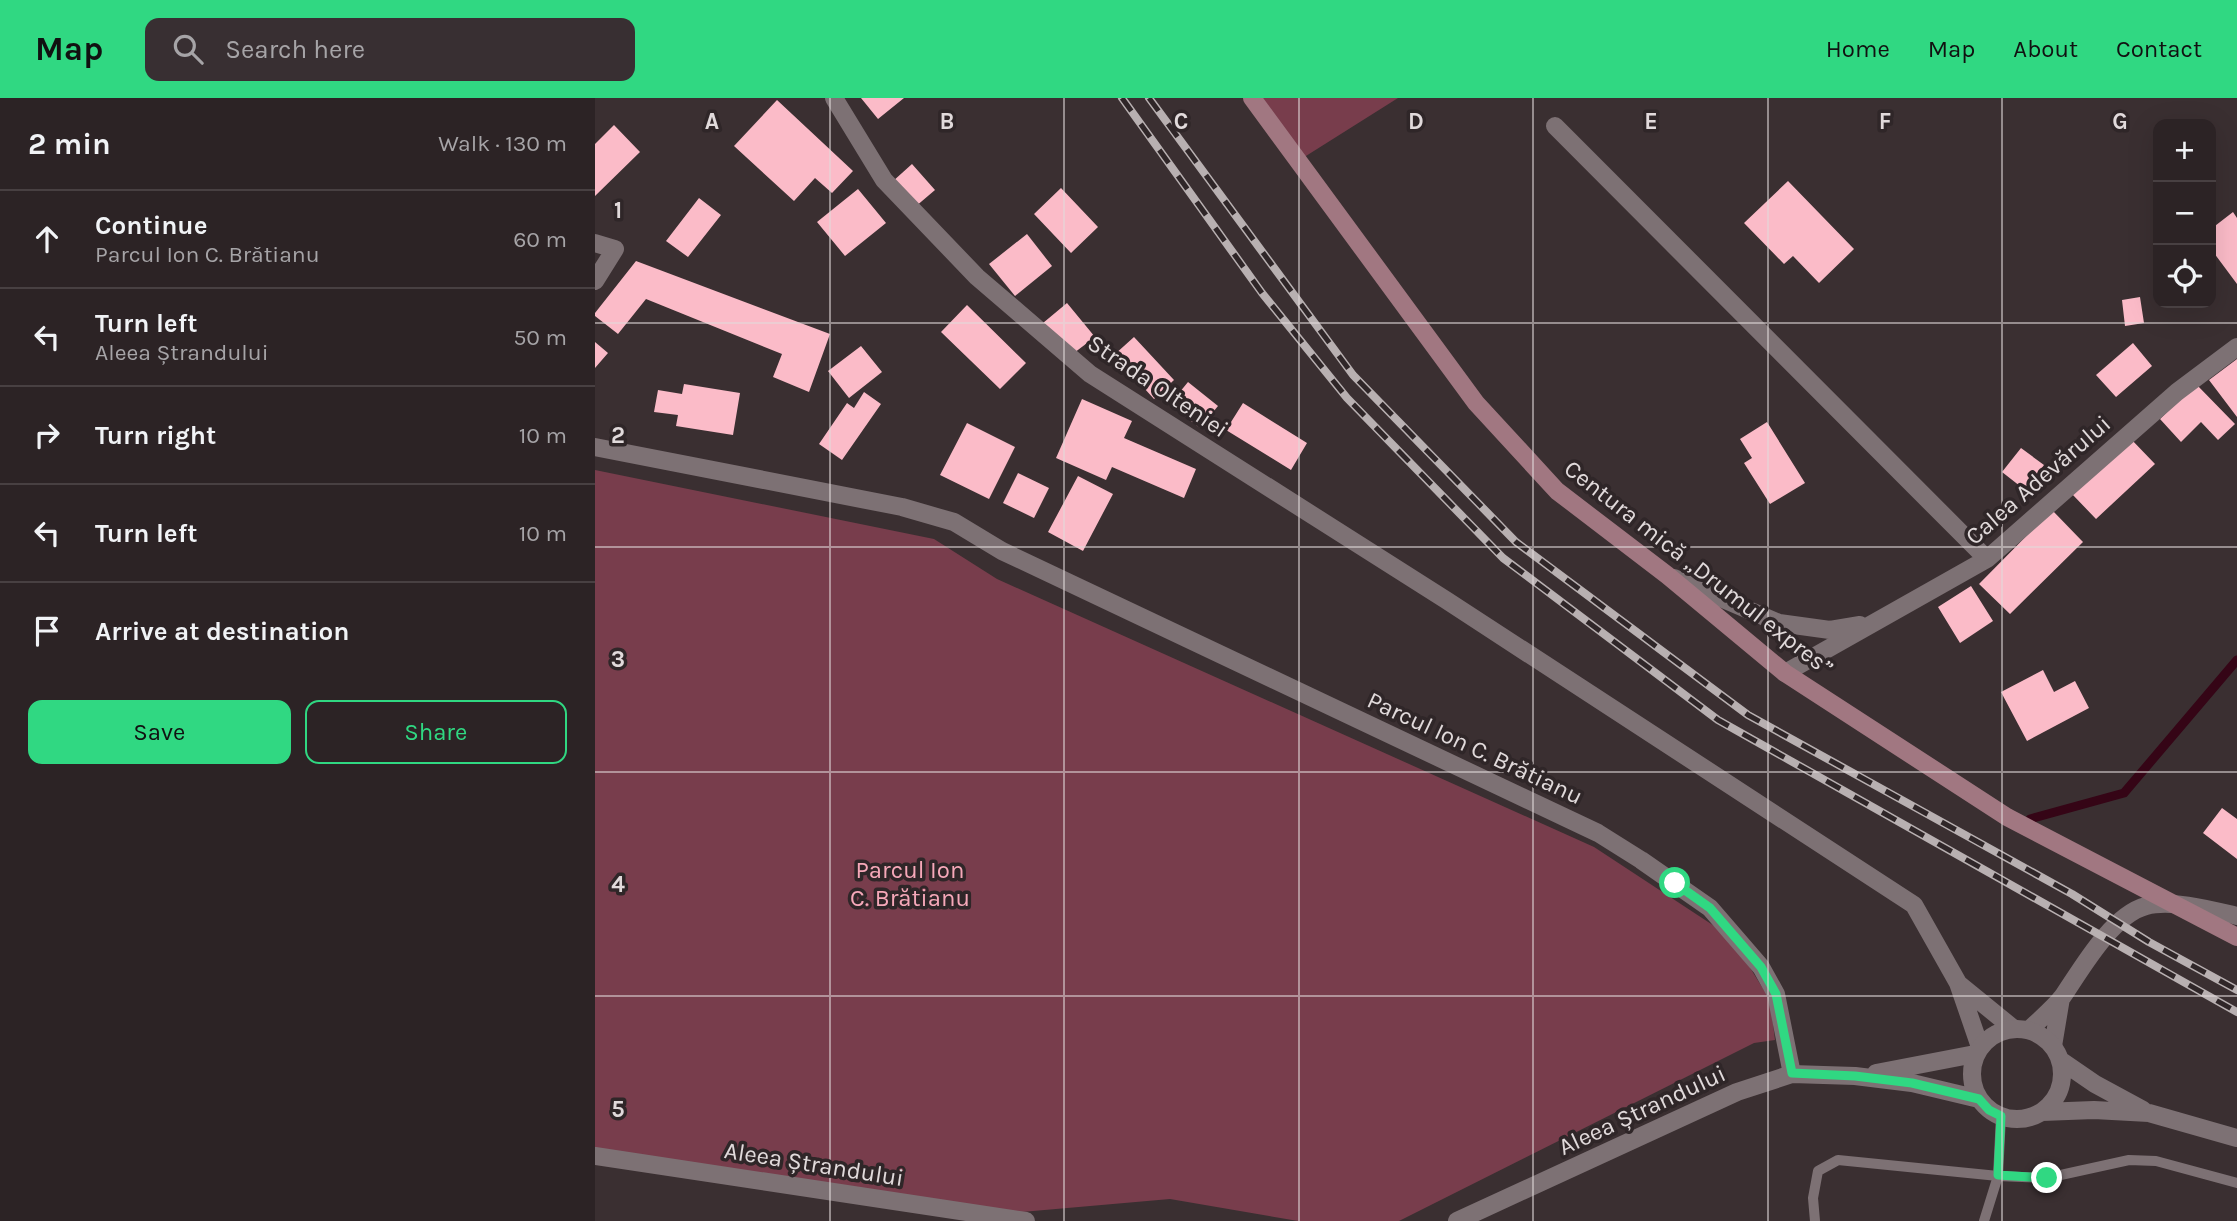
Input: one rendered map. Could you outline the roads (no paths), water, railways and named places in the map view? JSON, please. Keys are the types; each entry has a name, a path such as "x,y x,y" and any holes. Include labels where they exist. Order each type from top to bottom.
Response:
{"main road":[{"name":"Centura mică „Drumul expres”","path":"1252,98 1476,403 1557,491 1667,575 1784,673 2007,817 2237,937"}],"street":[{"name":"Strada Olteniei","path":"834,98 884,180 977,277 1090,374 1445,600 1914,905 1958,983"},
{"path":"1555,126 1987,559"},
{"path":"595,243 615,249 595,281"},
{"name":"Calea Adevărului","path":"1784,673 1987,559 2177,391 2237,347"},
{"name":"Parcul Ion C. Brătianu","path":"595,447 902,507 954,522 1002,551 1598,833 1710,908 1761,967 1776,994 1792,1073"},
{"path":"1667,575 1779,622 1830,630 1874,623"},
{"path":"1977,1051 2000,1032 2021,1030 2061,998 2090,953 2132,910 2149,905 2197,906 2237,916"},
{"path":"1958,983 2021,1030 2042,1036 2057,1053 2095,1084 2149,1114"},
{"path":"1958,983 1977,1051 1972,1072 1973,1086 1979,1099 1989,1110 2015,1120 2042,1112 2053,1103 2060,1090 2063,1075 2057,1053 2061,998"},
{"name":"Aleea Ștrandului","path":"1855,1076 1977,1051"},
{"name":"Aleea Ștrandului","path":"1457,1221 1737,1091 1792,1073 1855,1076 1912,1083 1979,1099"},
{"path":"2042,1112 2094,1110 2149,1114 2237,1138"},
{"name":"Aleea Ștrandului","path":"595,1156 988,1218 1026,1221"}],"lane":[{"path":"1984,1221 1998,1175 2001,1116"},
{"path":"1815,1221 1812,1198 1818,1171 1838,1160 2047,1178 2129,1160 2156,1161 2237,1183"}],"waterway":[{"path":"2030,819 2124,793 2237,660"}],"railway":[{"path":"1122,98 1262,293 1347,398 1503,558 1718,720 2237,1012"},
{"path":"1149,98 1353,375 1516,542 1748,715 2072,894 2149,942 2237,990"}]}
